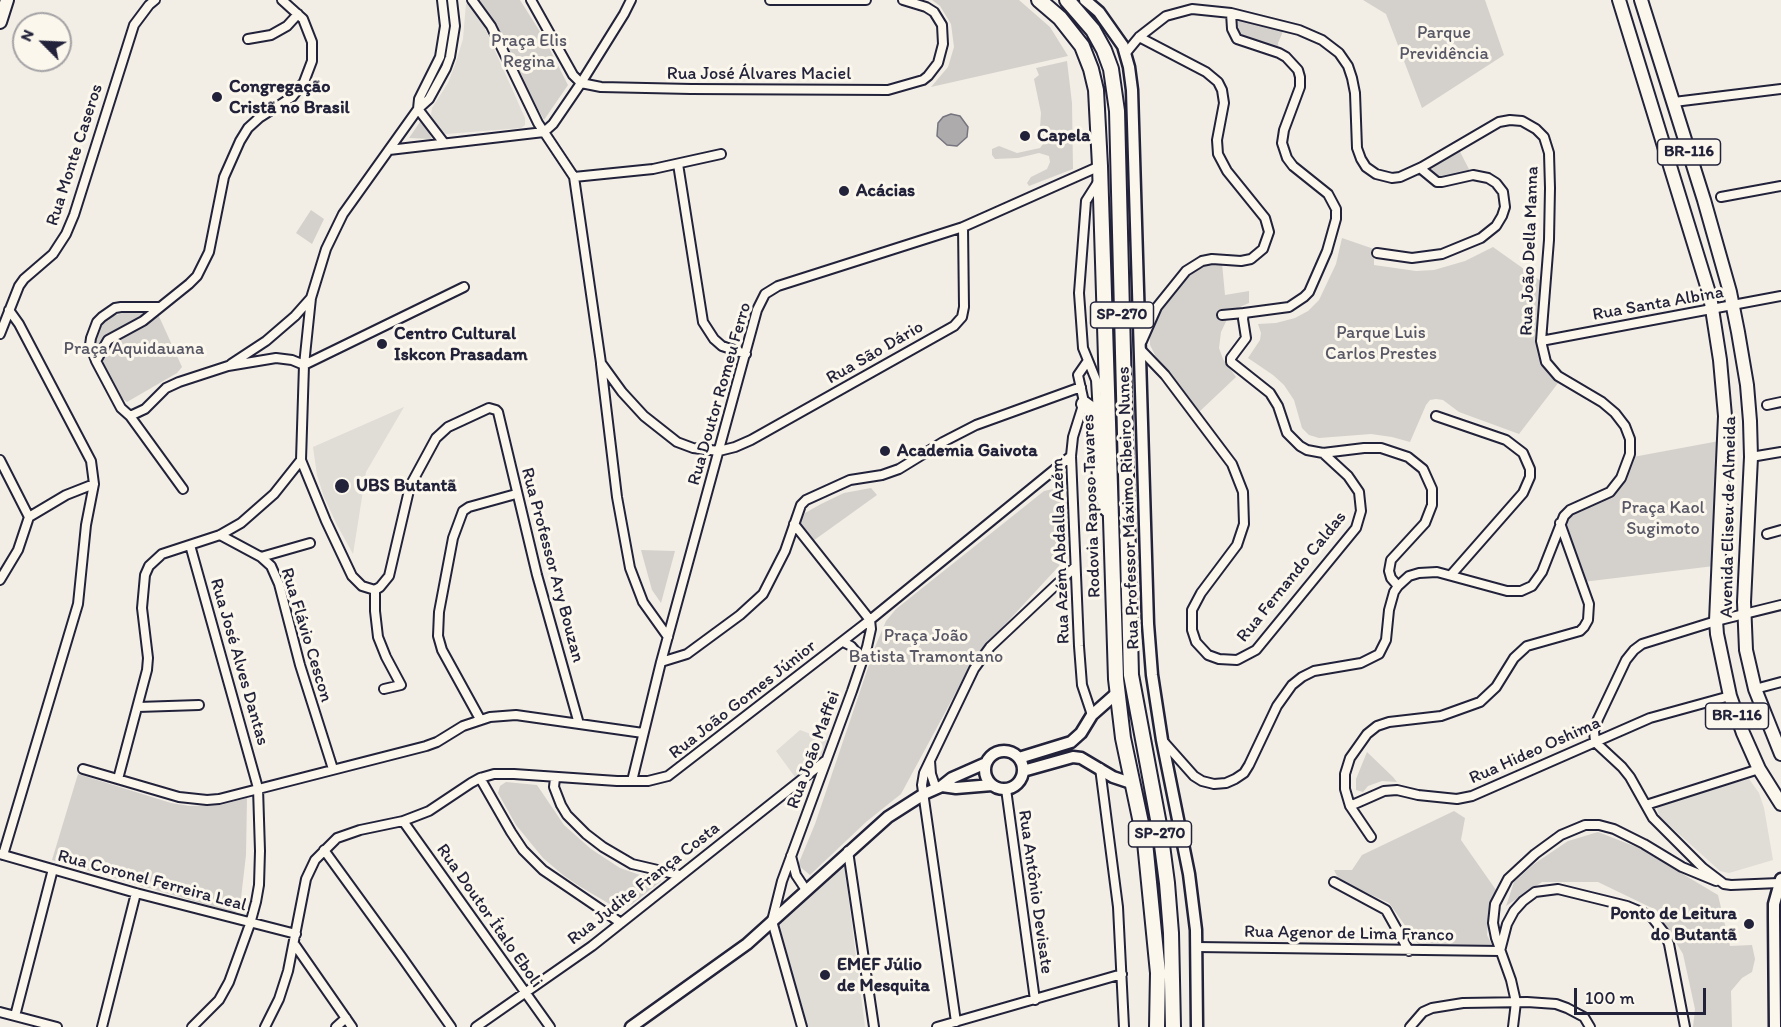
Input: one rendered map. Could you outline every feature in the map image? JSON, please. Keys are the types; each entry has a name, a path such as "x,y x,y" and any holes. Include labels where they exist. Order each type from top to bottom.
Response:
{"highway":[{"name":"Rodovia Raposo Tavares","path":"1039,0 1073,33 1087,56 1096,90 1118,692 1131,783 1145,842 1158,973 1157,1027"},
{"name":"Rodovia Raposo Tavares","path":"1067,0 1093,30 1104,50 1111,69 1117,111 1131,675 1160,830 1167,883 1171,933 1173,1027"},
{"path":"1084,404 1098,414 1100,485 1113,522"}],"main road":[{"path":"0,21 7,0"},
{"name":"Rua Professor Máximo Ribeiro Nunes","path":"1085,0 1099,12 1123,46 1132,90 1148,624 1152,675 1162,740 1189,874 1197,947 1197,1027"},
{"name":"Avenida Eliseu de Almeida","path":"1619,0 1710,296 1720,360 1725,416 1716,621 1722,663 1730,696 1759,769 1781,804"},
{"name":"Avenida Eliseu de Almeida","path":"1641,0 1704,200 1732,306 1747,385 1751,457 1745,614 1746,650 1755,689 1781,754"},
{"path":"1019,758 1071,742 1081,733 1092,715 1118,692"},
{"path":"631,1027 738,950 891,815 952,778 986,763 992,755 1001,751 1011,752 1019,758 1023,771 1018,783 1006,789 992,785 939,787"},
{"path":"1023,771 1073,757 1087,760 1113,777 1131,783"},
{"path":"986,763 986,775 992,785"},
{"path":"1775,1027 1778,950 1774,904 1780,881"}],"street":[{"name":"Rua Monte Caseros","path":"0,334 18,286 53,254 66,234 134,26 155,0"},
{"path":"96,361 108,340 143,321 197,276 212,241 224,177 240,141 259,118 292,97 304,82 312,61 310,31 298,14 282,0"},
{"path":"442,0 445,26 440,57 419,99 417,109 444,143"},
{"path":"384,689 401,685 378,638 375,590 362,586 352,576 301,460 304,365 311,298 326,249 339,222 417,109 429,99 450,57 455,26 452,0"},
{"path":"472,0 491,26 544,132 574,177 601,363 617,497 630,568 643,602 668,637"},
{"path":"531,0 573,75 580,83"},
{"path":"389,150 544,132 553,124 631,0"},
{"path":"770,0 866,0"},
{"name":"Rua José Álvares Maciel","path":"580,83 601,87 691,89 888,90 904,86 923,80 933,71 938,63 943,44 942,25 934,12 903,0"},
{"name":"Rua João Della Manna","path":"1125,54 1139,37 1166,16 1179,11 1203,9 1231,13 1299,30 1329,44 1348,66 1355,93 1357,148 1360,159 1376,174 1392,178 1420,168 1499,122 1522,121 1544,137 1549,153 1550,188 1549,240 1541,341 1546,362 1558,376 1608,407 1625,426 1630,439 1630,454 1626,467 1615,486 1610,492 1570,510 1560,523"},
{"path":"1222,315 1288,306 1304,297 1313,285 1327,251 1336,219 1336,209 1328,194 1293,166 1287,158 1282,143 1284,130 1300,87 1298,70 1279,53 1237,39 1232,29 1231,13"},
{"path":"248,39 271,35 287,26 298,14"},
{"path":"1139,37 1206,72 1218,82 1224,103 1217,140 1218,154 1227,171 1265,218 1269,232 1263,249 1251,259 1202,261 1186,271 1157,307 1140,347"},
{"path":"1674,102 1781,89"},
{"path":"574,177 614,174 678,164 721,154"},
{"path":"678,164 703,322 714,339 722,346 746,354"},
{"path":"1377,253 1412,258 1442,254 1481,238 1496,226 1502,216 1505,207 1503,192 1496,183 1488,178 1473,175 1437,182 1420,168"},
{"path":"1098,414 1095,380 1083,348 1079,294 1084,211 1100,172"},
{"name":"Rua Doutor Romeu Ferro","path":"632,781 661,662 757,310 765,294 771,289 963,227 1100,172"},
{"path":"1721,197 1781,186"},
{"name":"Rua São Dário","path":"719,451 751,440 959,321 964,307 963,227"},
{"path":"130,416 145,409 166,388 228,366 276,358 292,360 304,365 464,287"},
{"name":"Rua Santa Albina","path":"1541,341 1781,296"},
{"path":"228,366 266,341 295,316 311,298"},
{"path":"161,307 115,308 98,322 90,345 121,408 130,416 183,489"},
{"path":"1,854 78,604 89,504 94,483 91,461 9,309"},
{"path":"1244,313 1246,338 1231,358 1231,362 1270,393 1278,406 1287,433 1293,440 1307,450 1323,453 1364,447 1381,448 1408,457 1423,469 1429,478 1434,496 1429,515 1421,529 1395,555 1389,565 1391,578 1398,585"},
{"name":"Rua Fernando Caldas","path":"1140,347 1165,375 1232,464 1244,492 1244,524 1237,545 1231,556 1201,592 1192,610 1192,630 1196,642 1208,655 1219,659 1237,660 1256,650 1356,528 1361,511 1359,492 1348,476 1323,453"},
{"name":"Rua Azém Abdalla Azém","path":"1087,362 1078,375 1084,404 1077,424 1071,456 1074,568 1082,685 1092,715"},
{"path":"601,363 622,392 662,432 693,448 719,451"},
{"path":"661,662 687,654 740,615 763,594 785,551 801,506 806,500 850,480 892,472 976,425 1081,387"},
{"path":"1767,405 1781,402"},
{"name":"Rua Professor Ary Bouzan","path":"375,590 389,576 410,486 436,438 448,427 489,408 498,412 516,494 579,724"},
{"path":"1436,416 1506,440 1523,453 1530,469 1530,477 1523,492 1451,576"},
{"path":"1751,457 1781,452"},
{"name":"Rua João Gomes Júnior","path":"265,1027 279,999 295,945 306,879 315,860 337,838 349,832 403,821 429,812 480,778 494,774 632,781 657,780 679,769 843,642 1071,456"},
{"path":"0,460 29,517"},
{"path":"118,779 138,707 148,658 142,608 145,574 149,566 162,554 220,536 241,523 274,494 301,460"},
{"path":"0,580 18,550 29,517 66,495 94,483"},
{"path":"480,719 442,650 438,636 439,612 453,538 463,511 469,507 516,494"},
{"path":"1162,740 1194,776 1202,781 1214,784 1226,783 1235,779 1249,765 1277,706 1292,685 1314,671 1361,663 1379,654 1386,640 1391,600 1398,585 1409,576 1437,572 1507,591 1521,591 1532,586 1542,572 1560,523"},
{"path":"1371,837 1350,806 1345,789 1345,774 1350,758 1367,734 1377,726 1389,722 1441,716 1480,702 1496,687 1514,658 1527,646 1580,631 1584,627 1588,620 1589,604 1560,523"},
{"path":"794,525 870,620"},
{"path":"1767,534 1781,530"},
{"name":"Rua Flávio Cescon","path":"220,536 261,557 271,566 279,584 303,675 333,769"},
{"path":"261,557 310,543"},
{"name":"Rua José Alves Dantas","path":"190,545 258,788 259,885 250,924 224,993 210,1011 192,1027"},
{"path":"956,1022 923,779 974,669 990,647 1074,568"},
{"path":"1724,884 1703,868 1653,818 1638,789 1622,767 1594,742 1594,731 1626,660 1634,650 1655,639 1781,605"},
{"name":"Rua João Maffei","path":"772,921 777,897 791,855 863,660 870,637 870,620"},
{"path":"843,642 851,646 863,660"},
{"path":"1755,689 1781,682"},
{"name":"Rua Hideo Oshima","path":"1350,806 1384,791 1397,790 1457,800 1472,796 1650,718 1730,696"},
{"path":"138,707 199,705"},
{"path":"83,769 179,797 219,799 426,746 480,719 516,715 643,733"},
{"name":"Rua Judite França Costa","path":"476,1027 592,946 826,760"},
{"path":"930,760 931,774 939,787"},
{"path":"1100,768 1118,907 1124,1027"},
{"path":"1646,805 1759,769"},
{"path":"555,777 554,787 567,815 603,848 632,864 680,875"},
{"path":"480,778 523,850 543,870 621,922"},
{"name":"Rua Antônio Devisate","path":"1006,789 1035,1000"},
{"name":"Rua Doutor Ítalo Eboli","path":"403,821 550,1027"},
{"path":"1513,1027 1516,1002 1493,922 1495,904 1508,879 1535,854 1561,835 1577,827 1599,825 1614,829 1644,844 1702,877 1724,884 1780,881"},
{"path":"324,850 451,1027"},
{"path":"848,851 873,1027"},
{"name":"Rua Coronel Ferreira Leal","path":"1,854 250,924 296,934"},
{"path":"791,855 793,867 806,890"},
{"path":"15,1016 53,869"},
{"path":"1334,882 1386,910 1409,951"},
{"path":"1500,951 1507,924 1514,911 1535,892 1558,889 1639,909 1651,916 1665,934 1681,996 1685,1027"},
{"path":"102,1027 136,893"},
{"path":"772,921 802,1027"},
{"path":"295,945 352,1027"},
{"name":"Rua Agenor de Lima Franco","path":"1197,947 1500,951"},
{"path":"937,1027 1122,974"},
{"path":"1410,1027 1423,1012 1432,1008 1463,1003 1516,1002 1556,1004 1568,1008 1584,1017 1590,1027"},
{"path":"0,1012 57,1027"},
{"path":"336,1027 346,1018"}],"shaded area":[{"path":"469,2 475,6 525,118 525,125 521,128 446,134 440,131 431,115 432,108 448,83 456,62 463,39 466,4"},
{"path":"951,114 960,116 968,127 967,137 957,146 947,145 937,136 938,123 943,117"},
{"name":"UBS Butantã","path":"404,407 366,472 353,554 324,497 317,475 313,447"},
{"path":"800,730 829,741 822,755 795,777 776,751"},
{"path":"1749,779 1759,793 1764,808 1773,860 1729,873 1720,871 1659,816 1657,808 1660,801"},
{"name":"EMEF Júlio de Mesquita","path":"844,862 865,1027 807,1027 777,922"}],"green space":[{"name":"Praça Elis Regina","path":"479,0 520,0 544,38 568,85 544,120"},
{"path":"932,0 1019,0 1050,27 1068,56 931,87 948,67 954,47 951,24 940,6"},
{"name":"Parque Previdência","path":"1363,0 1485,0 1504,55 1422,108 1386,14"},
{"path":"1231,13 1285,27 1278,43 1279,53 1236,37"},
{"path":"1067,61 1072,103 1073,169 1029,186 1027,183 1031,177 1047,169 1050,162 1049,156 1039,153 1018,158 995,159 992,149 999,146 1017,153 1040,148 1043,144 1040,127 1041,113 1034,79 1039,75 1036,68"},
{"path":"422,119 432,139 409,138"},
{"path":"1457,146 1471,173 1442,181 1422,167"},
{"path":"311,210 324,219 312,244 296,233"},
{"name":"Parque Luis Carlos Prestes","path":"1342,238 1374,249 1374,265 1416,271 1434,270 1465,261 1493,247 1545,284 1542,320 1546,362 1562,378 1519,434 1459,412 1443,400 1436,399 1430,400 1426,405 1410,442 1371,434 1319,438 1309,435 1302,428 1294,400 1284,385 1248,358 1260,340 1261,333 1258,324 1276,323 1295,318 1308,311 1319,300 1336,264"},
{"path":"1208,262 1222,263 1225,295 1249,291 1249,303 1231,311 1221,332 1219,348 1223,359 1236,377 1198,413 1173,385 1157,359 1150,345 1150,333 1158,315 1186,276 1197,266"},
{"name":"Praça Aquidauana","path":"144,310 157,312 182,367 177,373 127,402 119,396 99,361 93,347 94,331 107,318 126,312"},
{"name":"Praça Kaol Sugimoto","path":"1719,441 1714,566 1583,582 1562,524 1572,514 1615,492 1633,457"},
{"path":"871,488 877,495 813,541 800,525 805,513 821,504 844,493"},
{"name":"Praça João Batista Tramontano","path":"1053,489 1063,494 1067,504 1067,545 1059,566 975,657 901,794 866,822 810,875 798,865 815,824 886,621 896,609 1044,491"},
{"path":"641,550 675,551 661,603 652,590"},
{"path":"1367,752 1397,782 1382,781 1368,786 1363,792 1356,790 1356,779"},
{"path":"78,774 171,803 190,806 220,805 247,798 246,855 241,898 235,913 52,860"},
{"path":"506,782 537,785 564,825 591,849 620,868 640,875 660,877 661,881 632,904 621,908 613,906 579,886 543,858 516,825 498,793 500,786"},
{"path":"1454,811 1465,818 1461,840 1496,890 1490,906 1487,935 1493,947 1419,945 1389,903 1339,880 1334,870 1352,870 1362,855"},
{"path":"1598,832 1639,848 1718,895 1730,946 1752,945 1755,959 1752,972 1742,978 1731,991 1732,1027 1693,1027 1695,1009 1683,954 1656,910 1598,882 1542,882 1506,906 1514,882 1534,864 1568,841"}],"place":[{"name":"Congregação Cristã no Brasil","path":"217,97"},
{"name":"Capela","path":"1025,136"},
{"name":"Acácias","path":"844,191"},
{"name":"Centro Cultural Iskcon Prasadam","path":"382,344"},
{"name":"Academia Gaivota","path":"885,451"},
{"name":"UBS Butantã","path":"342,486"},
{"name":"Ponto de Leitura do Butantã","path":"1749,924"},
{"name":"EMEF Júlio de Mesquita","path":"825,975"}]}
